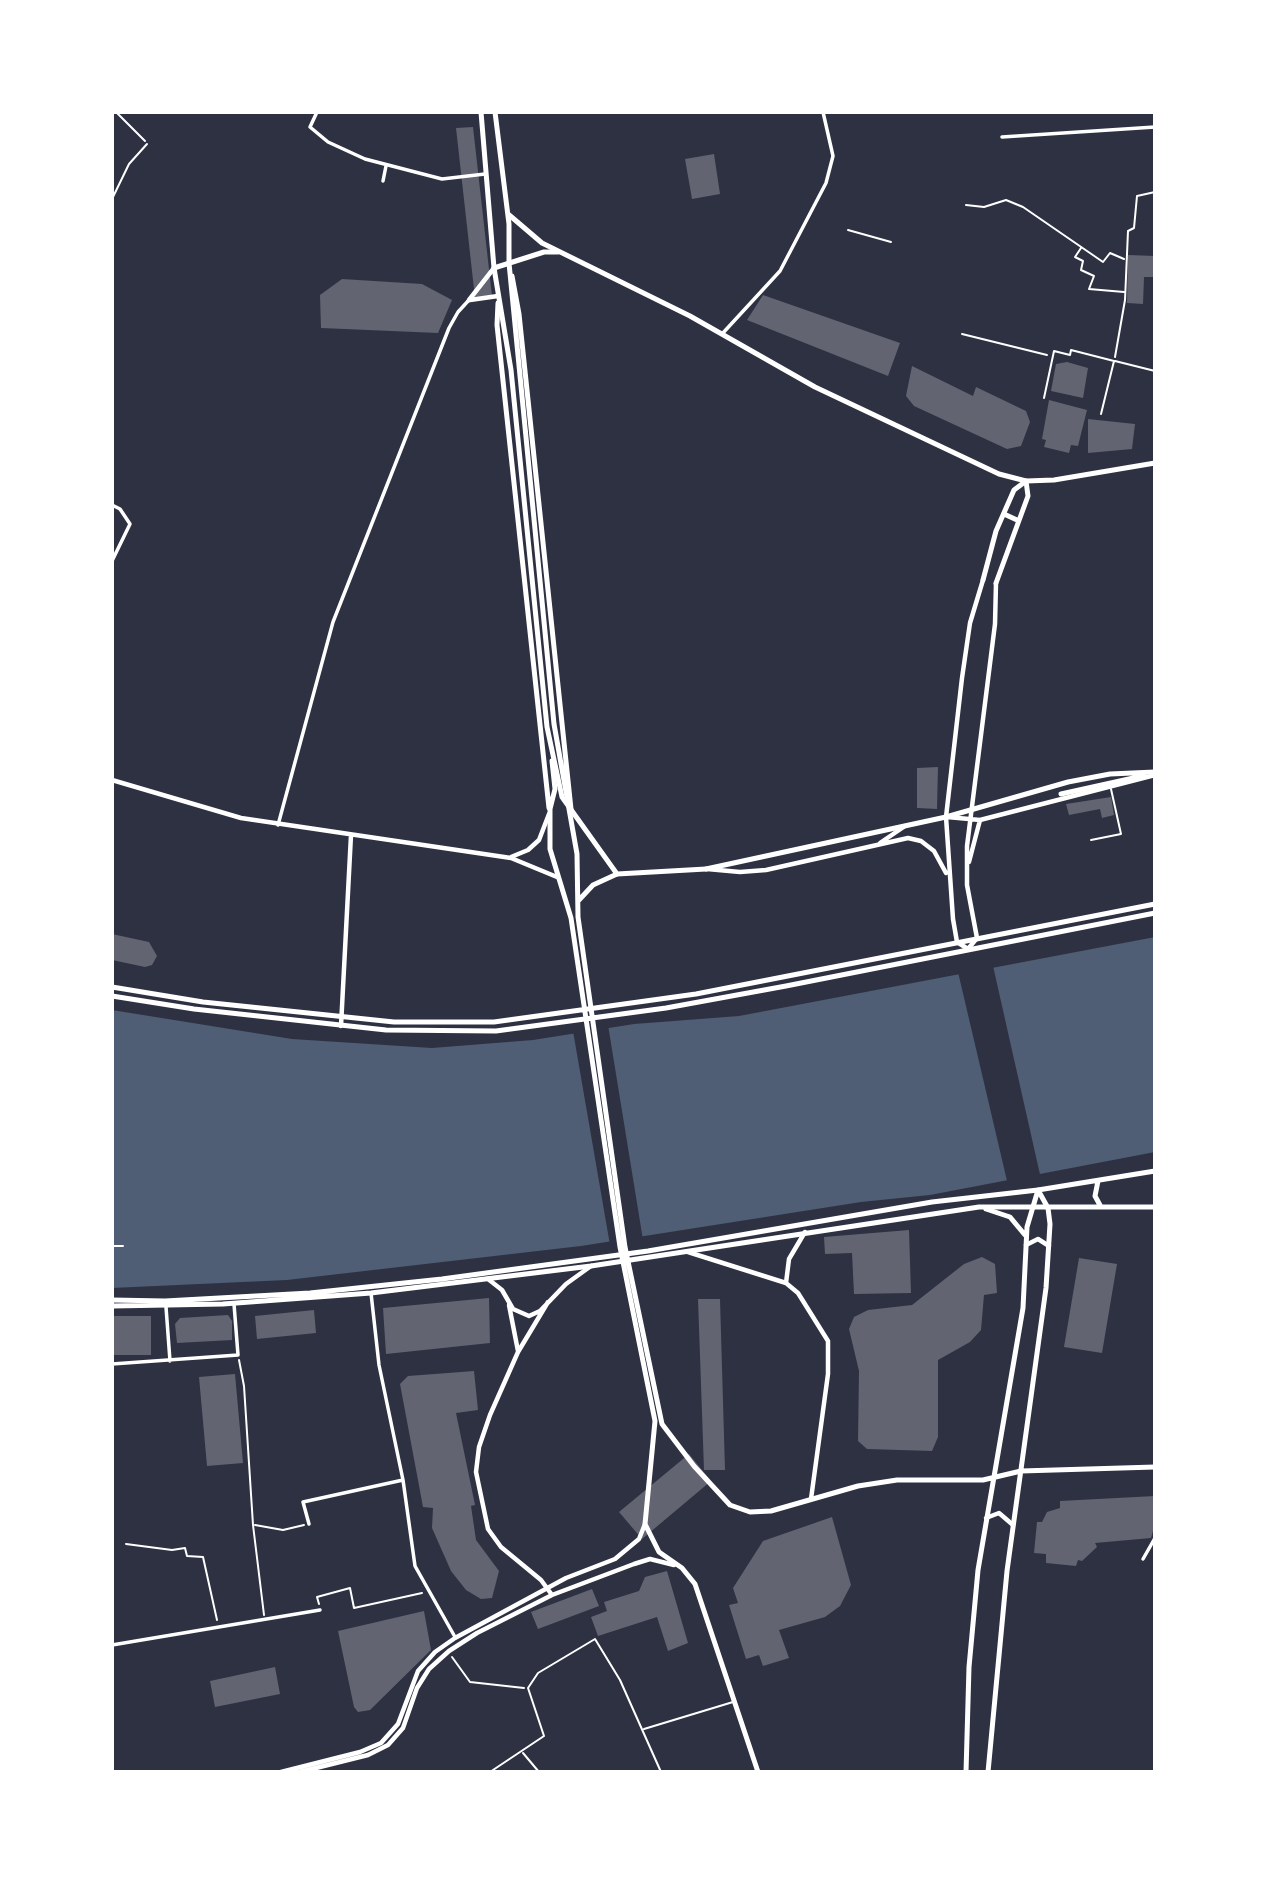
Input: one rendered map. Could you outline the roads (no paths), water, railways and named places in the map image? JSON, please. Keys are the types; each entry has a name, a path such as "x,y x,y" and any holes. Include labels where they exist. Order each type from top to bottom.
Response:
{"main road":[{"path":"481,112 494,268 510,370 554,779 548,838 557,877 577,934 620,1247 660,1420 668,1435 730,1505 741,1511 761,1513 858,1486 897,1480 993,1479 1021,1471 1155,1467"},
{"path":"495,112 508,214 509,263 554,724 578,862 577,934"},
{"path":"508,214 542,243 558,252 597,268 879,418 999,474 1026,481 1054,480 1155,463"},
{"path":"494,268 544,252 558,252"},
{"path":"498,296 498,325 550,809"},
{"path":"983,580 1014,490 1026,481"},
{"path":"996,583 1028,496 1026,481"},
{"path":"1004,514 1017,520"},
{"path":"547,727 561,792 569,809 617,874"},
{"path":"578,903 593,885 617,874 706,869 971,811 1068,782 1111,774 1155,773"},
{"path":"1061,794 1155,773"},
{"path":"112,987 203,1002 342,1017 449,1024 588,1011 724,989 1155,904"},
{"path":"112,996 194,1009 341,1026 420,1033 474,1032 590,1019 786,986 1155,913"},
{"path":"112,1300 165,1304 319,1292 455,1277 659,1250 932,1202 1038,1190 1155,1171"},
{"path":"1098,1181 1095,1196 1102,1207"},
{"path":"966,1772 970,1655 985,1519 1023,1308 1026,1237 1038,1190"},
{"path":"988,1772 1013,1526 1046,1288 1048,1208 1038,1190"},
{"path":"979,1207 1010,1217 1026,1237"},
{"path":"112,1306 234,1304 372,1293 591,1266 979,1207 1155,1207"},
{"path":"649,1380 656,1429 645,1524 659,1552 690,1576 698,1591 758,1772"}],"street":[{"path":"317,112 310,127 328,142 386,166 442,179 485,174"},
{"path":"722,334 779,271 826,183 833,156 823,112"},
{"path":"1002,137 1155,127"},
{"path":"383,181 386,166"},
{"path":"278,825 333,622 449,328 458,312 494,268"},
{"path":"470,300 498,296"},
{"path":"112,505 120,509 130,524 112,561"},
{"path":"983,580 970,623 946,817 948,877 957,942 968,948 977,938 967,873 970,819 994,636 996,583"},
{"path":"946,817 980,820 1111,788 1155,773"},
{"path":"112,780 224,814 278,825 511,858 557,877"},
{"path":"511,858 528,850 539,840 550,809"},
{"path":"967,873 980,820"},
{"path":"876,845 907,825"},
{"path":"341,1026 351,835"},
{"path":"706,869 740,872 766,870 902,839 920,841 934,851 948,877"},
{"path":"786,1283 789,1259 805,1232"},
{"path":"1026,1245 1038,1239 1049,1246"},
{"path":"687,1252 786,1283 798,1293 828,1341 828,1374 811,1499"},
{"path":"488,1279 496,1284 518,1313 529,1316 591,1266"},
{"path":"372,1293 379,1365 403,1480 415,1566 455,1638"},
{"path":"508,1301 518,1352"},
{"path":"548,1302 518,1352 482,1434 477,1460 478,1491 488,1529 501,1547 548,1588 552,1595"},
{"path":"165,1304 170,1361"},
{"path":"112,1364 238,1355 234,1304"},
{"path":"309,1524 303,1502 403,1480"},
{"path":"985,1519 999,1513 1008,1518 1013,1526"},
{"path":"281,1772 360,1752 381,1743 398,1724 412,1682 422,1666 455,1638 548,1588 615,1559 639,1539 645,1524"},
{"path":"1143,1559 1155,1538"},
{"path":"300,1772 376,1752 393,1742 403,1728 420,1682 449,1651 552,1595 650,1559 681,1568"},
{"path":"112,1645 320,1610"}],"lane":[{"path":"112,199 129,164 147,144"},
{"path":"848,230 891,242"},
{"path":"1044,398 1054,351 1070,355 1071,350 1155,371"},
{"path":"1101,414 1114,361"},
{"path":"1091,840 1121,834 1111,788"},
{"path":"490,1772 544,1736 528,1688 538,1673 595,1639 645,1729 662,1772"},
{"path":"645,1729 734,1701"},
{"path":"522,1752 539,1772"}],"water":[{"path":"1155,937 1155,1152 930,1195 861,1202 581,1246 287,1280 112,1288 112,1010 292,1039 432,1048 533,1040 634,1024 739,1016"}]}
